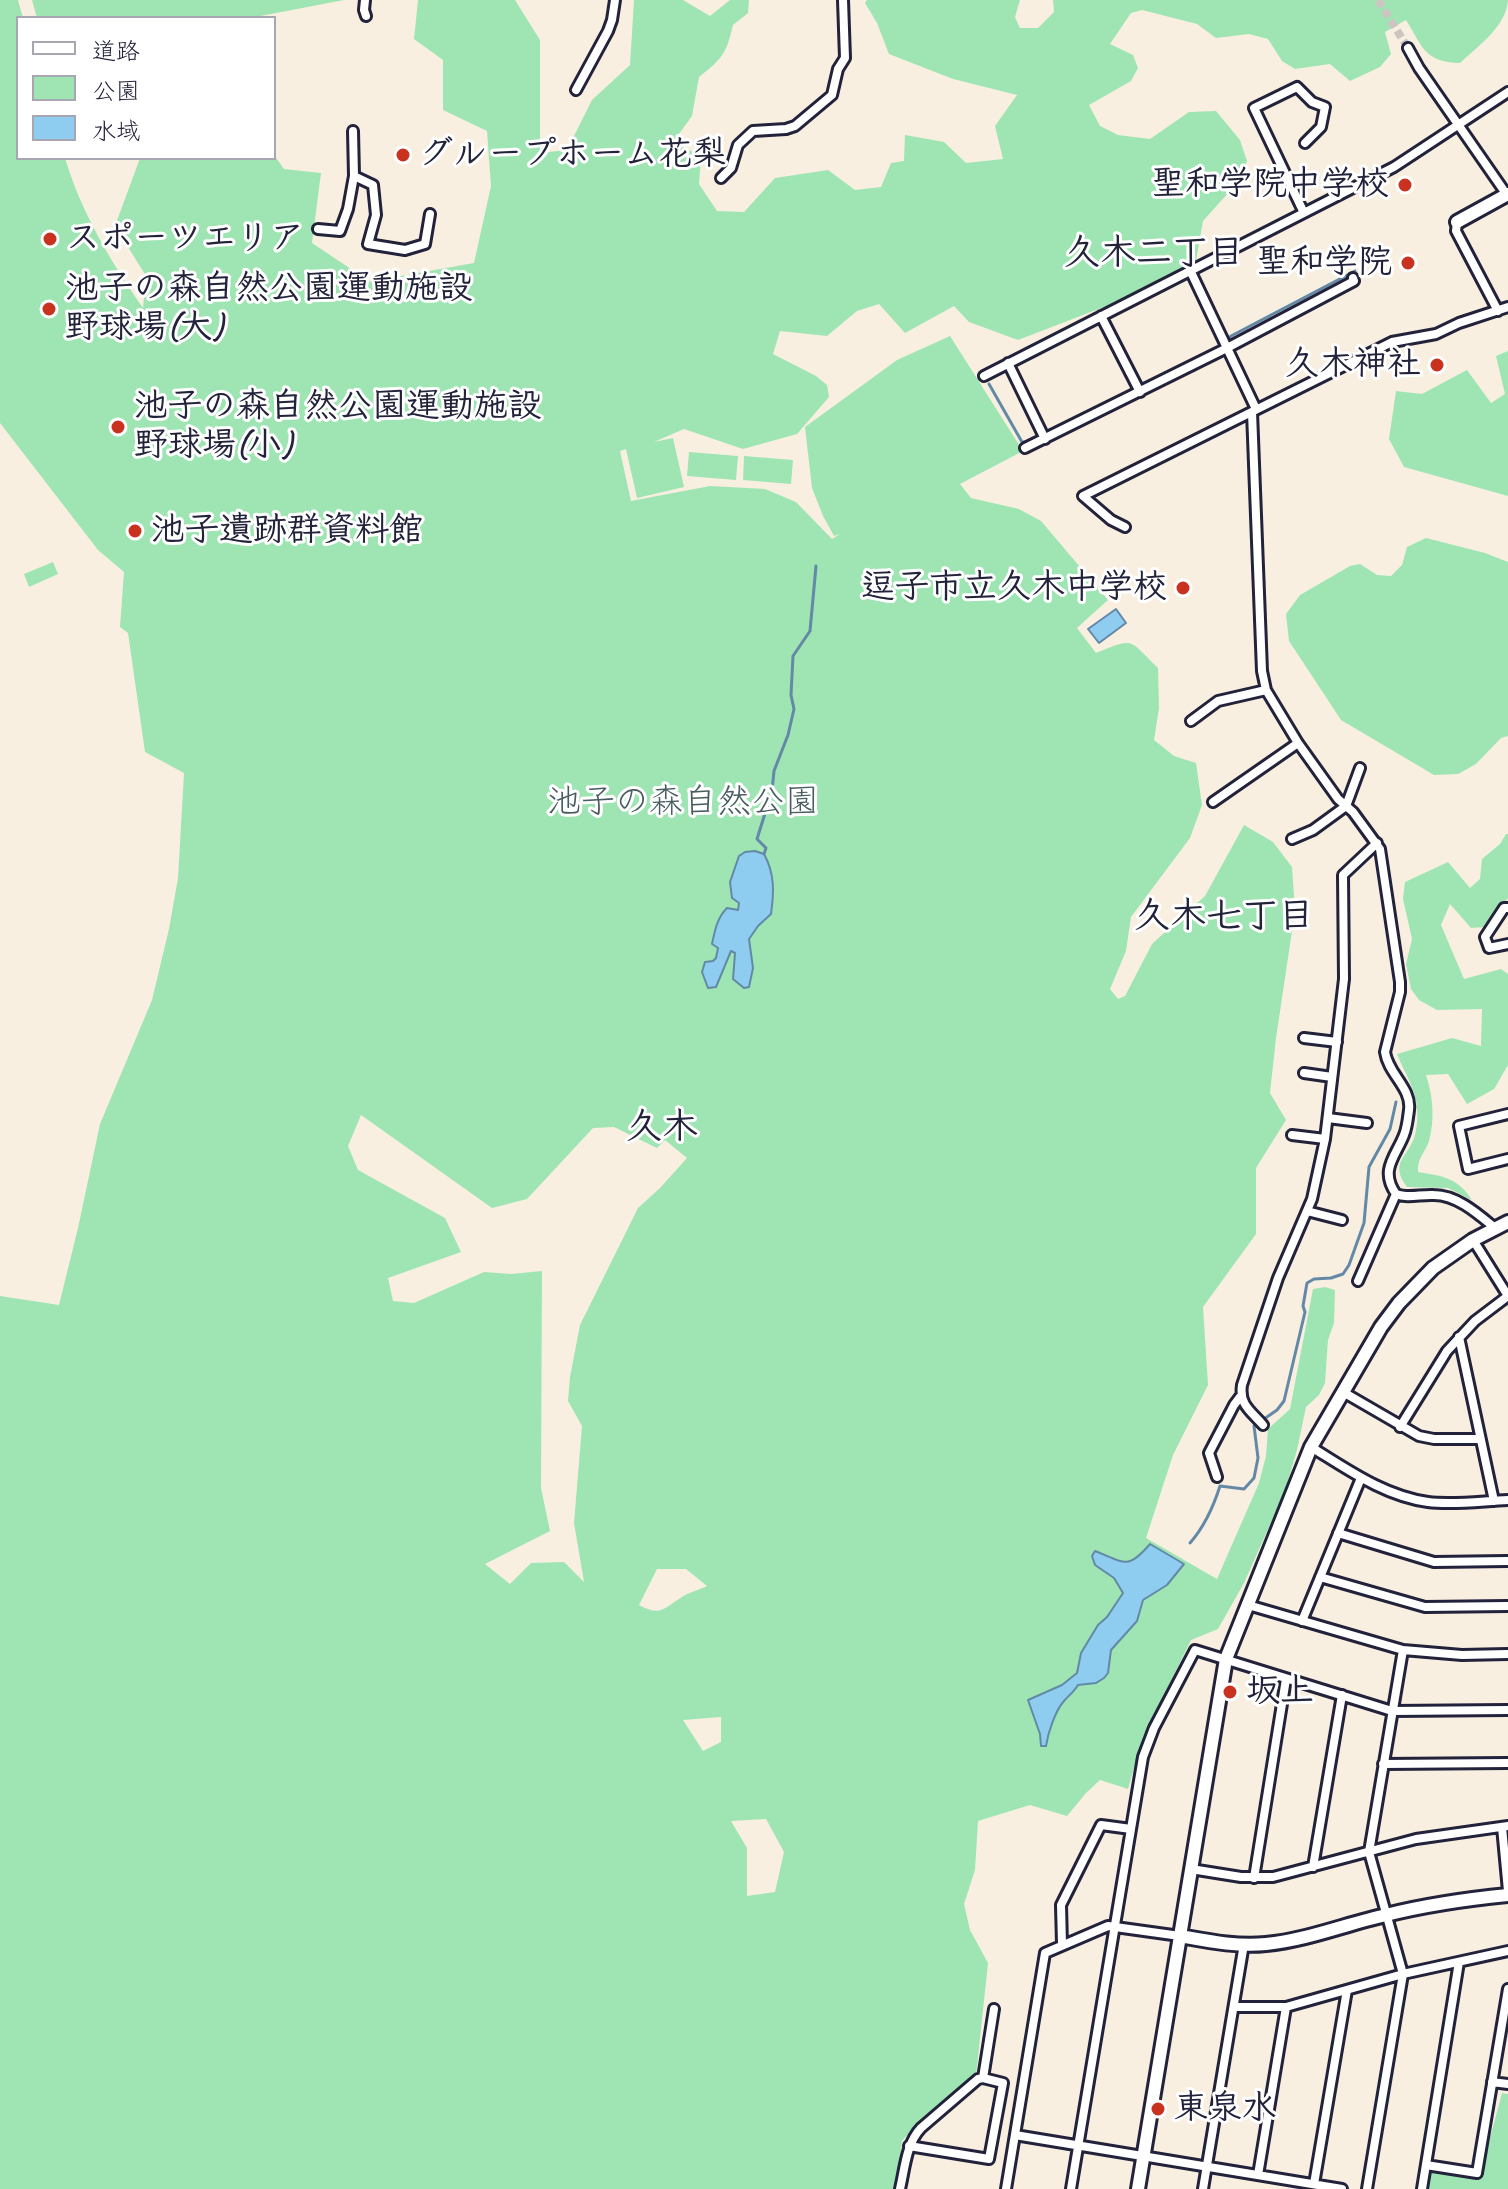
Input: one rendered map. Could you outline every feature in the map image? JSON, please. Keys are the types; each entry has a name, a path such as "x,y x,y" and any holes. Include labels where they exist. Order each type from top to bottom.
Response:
{"street":[{"path":"365,0 366,16"},
{"path":"576,90 608,31 615,0"},
{"path":"721,178 731,168 738,145 753,131 795,126 832,95 838,69 845,58 843,0"},
{"path":"1408,48 1508,195 1457,222 1456,231 1498,311"},
{"path":"1304,213 1254,108 1297,87 1312,102 1325,107 1321,127 1305,143"},
{"path":"984,376 1394,167 1508,92"},
{"path":"318,229 340,231 348,209 354,176 353,131"},
{"path":"354,176 373,185 376,215 368,244 405,250 425,244 430,214"},
{"path":"1190,270 1254,410 1262,671 1266,690 1298,743 1338,799 1353,812 1380,849 1400,982 1385,1052 1387,1062 1404,1088 1410,1105 1405,1134 1389,1166 1392,1189 1406,1197 1431,1194 1449,1197 1495,1228"},
{"path":"1025,448 1354,281 1353,278"},
{"path":"1125,527 1111,520 1083,496 1392,342 1436,334 1508,307"},
{"path":"1101,316 1138,389"},
{"path":"1008,363 1044,436"},
{"path":"1191,721 1218,701 1266,690"},
{"path":"1213,802 1298,743"},
{"path":"1292,839 1321,825 1346,806 1360,768"},
{"path":"1217,1477 1209,1453 1240,1397 1278,1278 1312,1199 1325,1139 1344,979 1343,875 1377,843"},
{"path":"1508,908 1504,908 1485,937 1489,948 1508,944"},
{"path":"1304,1038 1337,1042"},
{"path":"1304,1073 1332,1077"},
{"path":"1508,1114 1459,1126 1468,1169 1508,1159"},
{"path":"1328,1118 1367,1123"},
{"path":"1292,1135 1325,1139"},
{"path":"1358,1281 1396,1194"},
{"path":"1307,1211 1342,1220"},
{"path":"1138,2189 1226,1659 1311,1447 1381,1327 1433,1268 1473,1240 1508,1222"},
{"path":"1400,1427 1459,1337 1508,1296 1473,1240"},
{"path":"1459,1337 1494,1501"},
{"path":"1343,1392 1419,1436 1480,1439"},
{"path":"1240,1397 1261,1422"},
{"path":"1311,1447 1361,1478 1408,1498 1441,1502 1508,1500"},
{"path":"1302,1621 1361,1478"},
{"path":"1338,1533 1434,1562 1508,1561"},
{"path":"1320,1577 1425,1607 1508,1606"},
{"path":"1248,1605 1403,1650 1462,1655 1508,1654"},
{"path":"1071,2189 1147,1743 1195,1650 1392,1711 1508,1710"},
{"path":"1367,2189 1403,1974 1369,1852 1403,1650"},
{"path":"1254,1878 1286,1679"},
{"path":"1313,1867 1342,1695"},
{"path":"1383,1764 1508,1763"},
{"path":"1062,1944 1061,1905 1101,1825 1131,1829"},
{"path":"1006,2189 1045,1953 1115,1925 1213,1942 1244,1944 1286,1941 1386,1915 1508,1893 1505,1826 1416,1839 1273,1877 1254,1878 1191,1869"},
{"path":"1203,2189 1244,1944"},
{"path":"1234,2007 1286,2007 1403,1974 1508,1951"},
{"path":"1422,2189 1459,1962"},
{"path":"1426,2165 1477,2173 1508,1989"},
{"path":"1314,2184 1347,1990"},
{"path":"1258,2175 1286,2007"},
{"path":"983,2078 994,2009"},
{"path":"900,2189 909,2146 914,2135 978,2079 1003,2083 989,2159 909,2146"},
{"path":"1492,2082 1508,2084"},
{"path":"1015,2135 1342,2189"}],"green space":[{"name":"池子の森自然公園","path":"0,0 18,0 22,16 16,16 16,160 66,160 79,198 98,236 143,308 146,276 115,226 139,160 276,158 284,169 321,173 312,243 367,282 474,263 491,186 487,131 443,110 443,60 414,39 418,0 515,0 540,40 540,153 567,150 592,100 630,65 634,0 683,0 710,16 730,0 749,0 748,13 733,25 722,55 699,77 692,116 673,142 701,156 699,184 717,211 744,212 775,178 828,170 855,190 881,187 891,163 904,161 905,135 944,142 966,163 1003,159 995,126 1017,95 953,79 889,54 865,3 867,0 1020,0 1015,17 1020,28 1038,28 1054,12 1053,0 1508,0 1497,27 1460,63 1432,56 1421,45 1406,20 1385,32 1391,54 1380,67 1350,81 1330,64 1295,69 1282,61 1268,39 1249,34 1216,38 1197,24 1142,10 1131,13 1110,44 1133,55 1138,68 1131,81 1089,105 1100,126 1118,135 1150,139 1189,112 1216,111 1240,140 1247,161 1239,181 1203,221 1196,261 1127,298 1018,340 969,322 954,306 905,333 879,304 857,311 827,336 780,331 773,354 816,376 827,385 829,397 797,434 743,449 684,429 654,442 673,438 684,487 637,498 626,449 620,451 631,501 710,486 765,489 796,502 832,539 840,534 834,536 812,488 805,427 897,360 950,336 1023,451 960,484 971,498 1019,509 1041,521 1108,600 1077,628 1096,653 1130,644 1158,668 1159,708 1154,740 1174,756 1196,763 1202,805 1190,838 1131,917 1126,951 1110,989 1118,999 1125,996 1152,944 1205,896 1244,825 1273,842 1292,867 1295,911 1270,1093 1286,1120 1256,1168 1256,1234 1203,1307 1208,1385 1173,1455 1146,1538 1217,1579 1259,1483 1266,1456 1268,1429 1290,1409 1313,1289 1325,1287 1335,1290 1334,1323 1328,1340 1325,1383 1319,1395 1306,1407 1285,1491 1244,1583 1218,1629 1191,1640 1142,1740 1128,1789 1100,1780 1067,1816 1030,1805 978,1821 975,1870 964,1904 970,1930 988,1963 976,2076 917,2124 902,2141 899,2171 893,2189 0,2189 0,1296 59,1305 100,1124 152,1000 178,878 184,773 145,752 128,633 120,627 124,572 98,550 0,423","holes":["361,1115 492,1208 527,1199 593,1128 614,1127 657,1148 665,1140 687,1158 638,1208 580,1325 568,1401 582,1426 574,1523 584,1582 564,1562 531,1563 510,1584 485,1564 550,1531 541,1488 542,1271 511,1274 484,1272 414,1303 393,1301 388,1278 461,1252 445,1218 358,1170 348,1146","657,1569 686,1569 707,1586 685,1595 662,1610 652,1610 639,1605","721,1717 721,1742 703,1751 683,1720","766,1819 784,1852 775,1892 747,1896 747,1848 731,1821"]},
{"path":"32,0 344,0 260,16 36,16"},
{"path":"1508,351 1508,496 1404,467 1389,439 1396,391 1422,394 1467,370 1491,403 1505,394 1496,356"},
{"path":"689,452 738,456 736,480 687,476"},
{"path":"744,456 793,460 791,484 743,480"},
{"path":"1426,538 1508,562 1508,736 1501,738 1476,764 1458,774 1434,775 1341,720 1289,641 1286,614 1300,595 1350,566 1360,564 1377,575 1391,576 1402,565 1407,547"},
{"path":"53,562 58,574 29,587 24,574"},
{"path":"1506,834 1508,898 1485,927 1471,928 1450,904 1441,925 1464,979 1501,969 1508,974 1508,1065 1494,1089 1467,1104 1448,1074 1426,1075 1433,1116 1429,1141 1418,1172 1449,1179 1472,1200 1448,1188 1407,1187 1399,1171 1415,1135 1417,1115 1414,1094 1397,1054 1452,1038 1481,1046 1482,1009 1437,1010 1419,1000 1411,989 1406,964 1412,939 1403,899 1405,882 1448,862 1470,888 1480,879 1482,859 1500,844"},
{"path":"1502,2093 1508,2094 1508,2189 1426,2189 1432,2170 1480,2176"}],"water":[{"path":"1116,609 1126,623 1099,643 1088,629"},
{"path":"755,851 764,854 768,861 773,898 771,914 749,939 753,968 749,987 744,988 733,979 735,953 731,951 716,987 708,988 702,972 705,962 716,958 718,948 712,944 717,924 727,908 738,910 739,903 732,898 730,882 739,856"},
{"path":"1150,1544 1184,1564 1167,1585 1143,1600 1137,1621 1111,1650 1108,1673 1096,1683 1078,1685 1058,1710 1046,1746 1041,1746 1028,1700 1062,1685 1077,1673 1081,1653 1123,1593 1114,1578 1095,1565 1092,1556 1095,1551 1119,1561 1130,1561"}],"waterway":[{"path":"1218,349 1231,336 1355,271"},
{"path":"989,384 1022,442 1146,384"},
{"path":"764,854 766,848 757,839 794,709 791,695 793,656 810,631 816,566"},
{"path":"1190,1543 1208,1516 1220,1486 1244,1489 1254,1478 1258,1458 1254,1426 1277,1410 1284,1401 1305,1312 1303,1306 1307,1283 1343,1274 1349,1265 1364,1223 1369,1167 1390,1129 1396,1102"}],"tunnel":[{"path":"1378,0 1408,48"}],"place":[{"name":"グループホーム花梨","path":"403,155"},
{"name":"聖和学院中学校","path":"1405,185"},
{"name":"スポーツエリア","path":"50,239"},
{"name":"聖和学院","path":"1408,263"},
{"name":"池子の森自然公園運動施設 野球場(大)","path":"49,309"},
{"name":"久木神社","path":"1437,365"},
{"name":"池子の森自然公園運動施設 野球場(小)","path":"118,427"},
{"name":"池子遺跡群資料館","path":"135,531"},
{"name":"逗子市立久木中学校","path":"1183,588"},
{"name":"坂上","path":"1230,1692"},
{"name":"東泉水","path":"1158,2109"}],"district":[{"name":"久木二丁目","path":"1154,255"},
{"name":"久木七丁目","path":"1224,918"},
{"name":"久木","path":"662,1129"}]}
